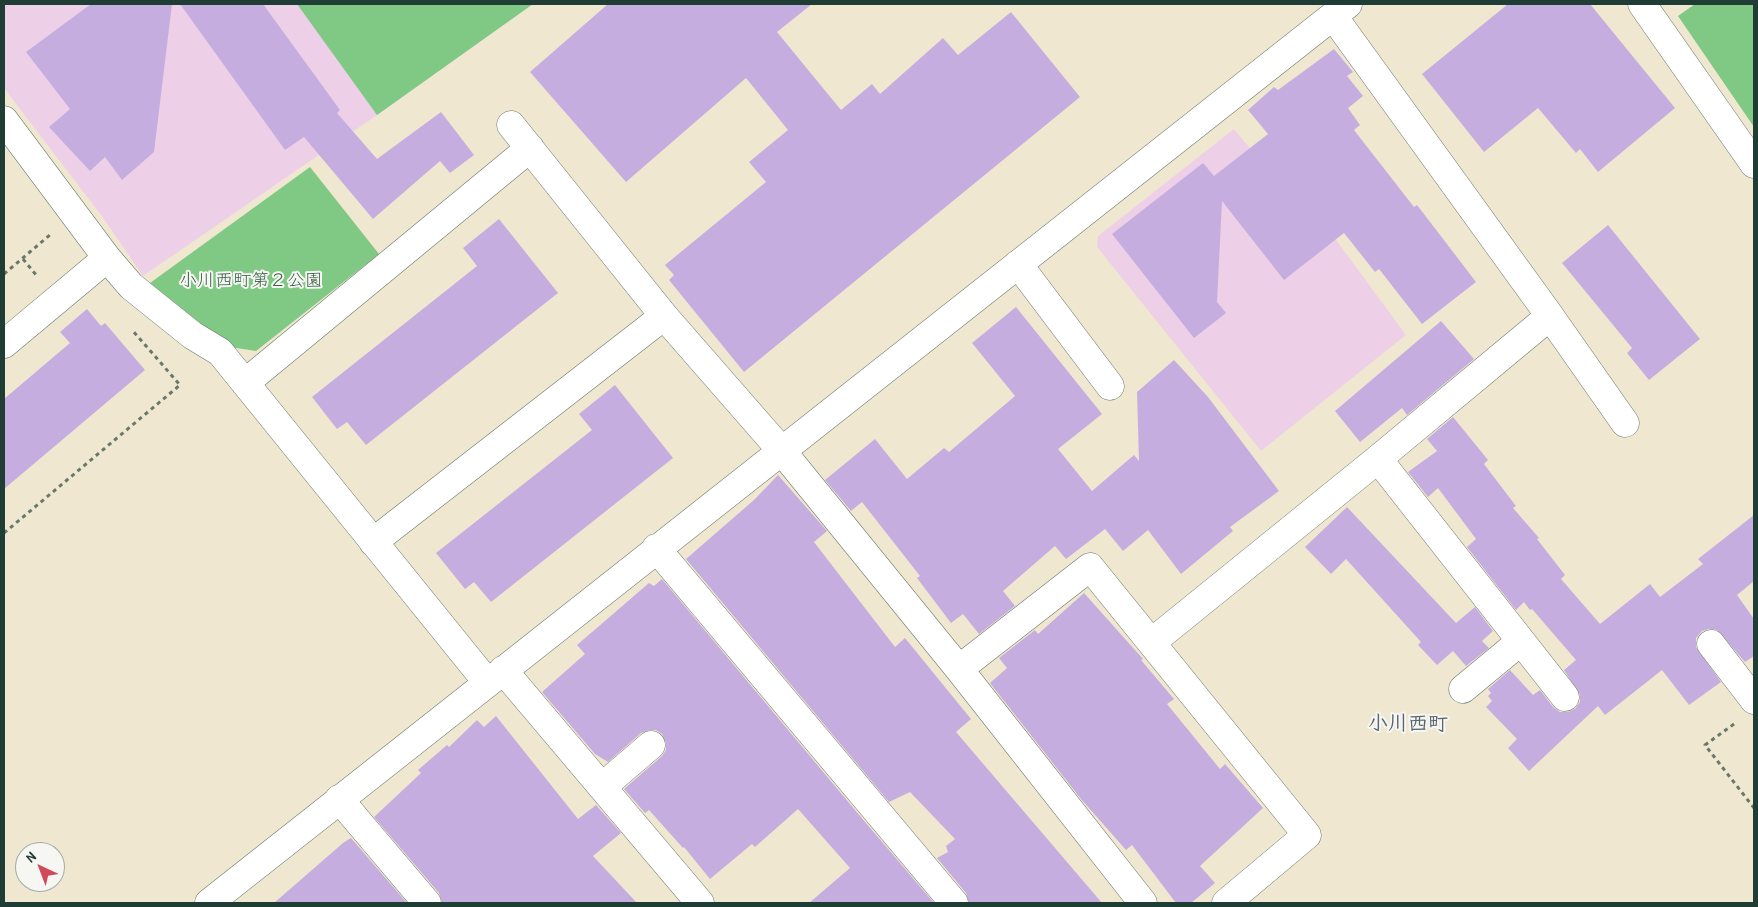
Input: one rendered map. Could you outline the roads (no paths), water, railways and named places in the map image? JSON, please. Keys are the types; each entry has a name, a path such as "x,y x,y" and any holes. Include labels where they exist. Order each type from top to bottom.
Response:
{"street":[{"path":"1642,4 1754,164"},
{"path":"219,900 338,799 1340,10 1625,423"},
{"path":"4,120 107,258 131,286 192,335 220,352 373,542 495,676 602,787 700,903"},
{"path":"511,125 664,316 780,450 959,669 1143,903"},
{"path":"245,383 530,148"},
{"path":"4,344 107,258"},
{"path":"1018,264 1110,386"},
{"path":"373,542 664,316"},
{"path":"1152,642 1378,459 1550,316"},
{"path":"1378,459 1565,697"},
{"path":"656,548 954,903"},
{"path":"959,669 1090,567 1307,835 1226,903"},
{"path":"1463,689 1521,641"},
{"path":"1711,644 1747,709"},
{"path":"602,787 651,745"},
{"path":"338,799 427,903"}],"district":[{"name":"小川西町","path":"1408,725"}],"park label":[{"name":"小川西町第２公園","path":"251,281"}]}
